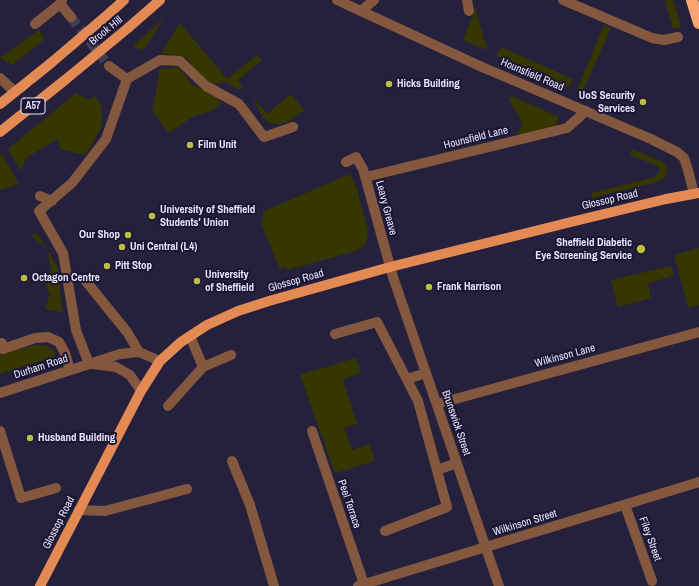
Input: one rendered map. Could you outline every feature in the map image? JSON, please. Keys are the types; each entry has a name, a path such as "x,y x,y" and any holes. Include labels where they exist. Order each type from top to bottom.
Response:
{"highway":[{"path":"692,0 699,23"}],"main road":[{"name":"Brook Hill","path":"15,92 124,0"},
{"name":"Brook Hill","path":"0,132 65,80 160,0"},
{"name":"A57","path":"0,104 15,92"},
{"name":"Glossop Road","path":"40,586 140,391 160,361 181,342 207,325 238,311 269,301 390,267 569,222 696,193"}],"street":[{"name":"Hounsfield Road","path":"337,0 482,67 651,139 677,152 684,158 696,193"},
{"path":"361,11 374,0"},
{"path":"467,0 470,10"},
{"path":"563,0 652,38 664,40 678,37"},
{"path":"35,24 61,2 71,17"},
{"path":"90,364 76,330 63,253 39,211 72,183 106,139 127,79 160,60 180,61 206,86 238,104 264,137 293,127"},
{"path":"109,66 127,79"},
{"path":"0,78 15,92"},
{"name":"Hounsfield Lane","path":"366,177 567,128 586,111"},
{"name":"Leavy Greave","path":"346,162 356,157 364,169 390,267"},
{"path":"40,196 52,201"},
{"name":"Brunswick Street","path":"390,267 487,547 499,586"},
{"path":"85,280 127,332 139,352"},
{"path":"335,334 377,322 418,401 447,507 385,531"},
{"name":"Wilkinson Lane","path":"437,404 699,332"},
{"path":"190,336 203,367"},
{"path":"2,343 3,349 35,338 48,337 59,342 65,353 70,370"},
{"name":"Durham Road","path":"0,393 120,354 139,352 160,361"},
{"path":"168,406 203,367 231,355"},
{"name":"Durham Road","path":"90,364 116,366 130,375 140,391"},
{"path":"406,379 426,372"},
{"path":"0,431 21,498 56,488"},
{"name":"Peel Terrace","path":"312,431 361,585"},
{"path":"232,461 250,505 274,586"},
{"path":"437,470 458,463"},
{"name":"Wilkinson Street","path":"361,585 699,482"},
{"path":"79,510 105,511 187,489"},
{"name":"Filey Street","path":"625,505 652,581"}],"shaded area":[{"path":"473,0 487,50 463,40 475,10"},
{"path":"665,0 673,0 681,27 673,29"},
{"path":"164,18 146,47 141,50 133,46"},
{"path":"180,23 227,79 257,55 262,60 238,80 244,88 238,89 226,82 214,84 205,81 199,76 186,57 161,53"},
{"path":"604,25 611,28 582,93 577,90"},
{"path":"39,30 45,39 12,65 0,58"},
{"path":"501,47 573,79 569,88 497,56"},
{"path":"178,67 193,85 216,96 222,104 217,105 216,109 192,117 169,133 152,111 159,69"},
{"path":"76,93 89,100 95,96 101,105 102,122 100,130 90,148 84,155 60,149 58,139 26,158 21,171 8,149"},
{"path":"291,94 304,110 288,122 279,124 270,123 262,117 253,98 267,114"},
{"path":"508,97 514,97 559,117 555,128 517,135 523,124"},
{"path":"632,149 663,162 666,165 667,172 664,179 592,198 591,193 654,177 659,173 659,167 656,165 630,155"},
{"path":"2,154 19,184 0,190 0,155"},
{"path":"350,174 356,186 368,231 364,246 356,251 287,270 286,267 280,269 261,223 264,211"},
{"path":"37,233 47,249 31,236"},
{"path":"699,248 699,305 688,308 674,255"},
{"path":"47,249 58,267 62,312 45,309 50,294 46,287 51,270"},
{"path":"671,266 674,275 648,284 651,298 618,307 611,280"},
{"path":"34,345 47,346 53,350 56,356 0,374 0,355"},
{"path":"356,358 361,373 343,379 357,424 344,428 352,450 370,444 375,461 335,473 300,375"}],"tunnel":[{"path":"71,17 109,66"}],"place":[{"name":"Hicks Building","path":"389,84"},
{"name":"UoS Security Services","path":"643,102"},
{"name":"Film Unit","path":"190,145"},
{"name":"University of Sheffield Students' Union","path":"152,216"},
{"name":"Our Shop","path":"128,235"},
{"name":"Uni Central (L4)","path":"122,247"},
{"name":"Sheffield Diabetic Eye Screening Service","path":"641,249"},
{"name":"Pitt Stop","path":"107,266"},
{"name":"Octagon Centre","path":"24,278"},
{"name":"University of Sheffield","path":"197,281"},
{"name":"Frank Harrison","path":"429,287"},
{"name":"Husband Building","path":"30,438"}]}
